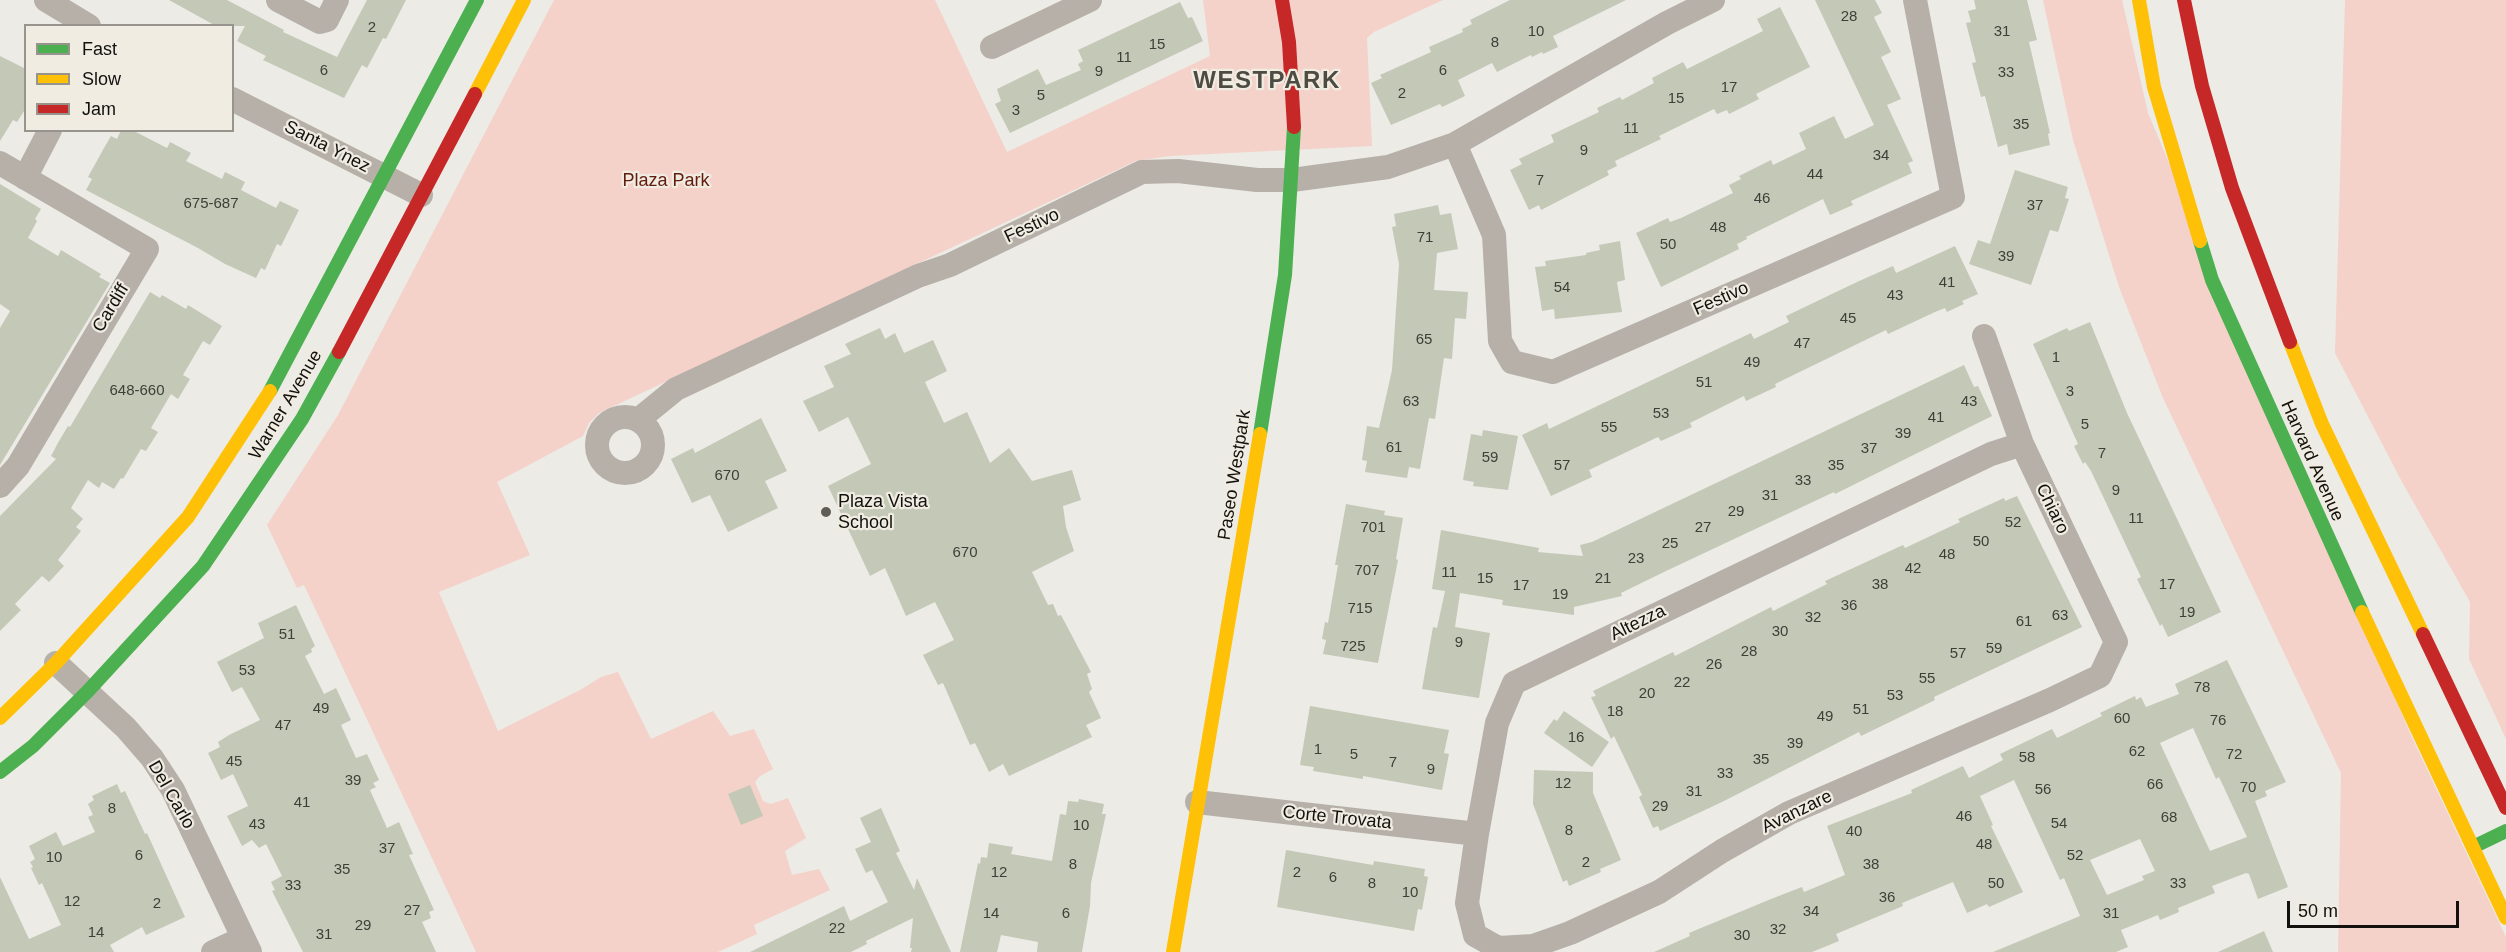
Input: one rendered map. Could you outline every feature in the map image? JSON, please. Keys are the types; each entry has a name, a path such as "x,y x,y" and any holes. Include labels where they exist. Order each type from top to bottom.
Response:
{"street":[{"path":"46,0 86,24"},
{"path":"278,0 320,22 327,20 338,0"},
{"name":"Warner Avenue","path":"0,718 56,663 188,517 261,408 477,0"},
{"name":"Warner Avenue","path":"0,772 33,746 88,691 203,566 302,420 379,280 524,0"},
{"path":"992,47 1090,0"},
{"name":"Paseo Westpark","path":"1173,952 1285,275 1294,135 1293,82 1282,0"},
{"name":"Festivo","path":"638,420 676,389 918,276 950,266 1142,172 1178,171 1257,180 1292,180 1388,167 1455,144 1667,23 1713,0"},
{"name":"Festivo","path":"1455,144 1494,235 1500,341 1512,362 1553,372 1953,197 1915,0"},
{"name":"Harvard Avenue","path":"2139,0 2154,87 2212,280 2332,549 2461,806 2473,847 2506,918"},
{"name":"Harvard Avenue","path":"2184,0 2202,86 2232,188 2322,424 2506,808"},
{"name":"Santa Ynez","path":"234,100 421,195"},
{"path":"25,178 49,132"},
{"name":"Cardiff","path":"0,163 147,249 18,466 0,486"},
{"name":"Chiaro","path":"1984,336 2022,444 2116,642 2100,676"},
{"name":"Altezza","path":"1498,948 1474,935 1467,903 1497,723 1514,683 1991,454 2022,444"},
{"name":"Del Carlo","path":"56,663 88,691 145,751 172,790 246,945"},
{"name":"Avanzare","path":"1498,948 1533,946 1570,933 1659,892 1722,851 1789,813 1897,768 2100,676"},
{"name":"Corte Trovata","path":"1197,802 1477,834"},
{"path":"2473,847 2506,831"},
{"path":"213,952 246,945"}],"green space":[{"name":"Plaza Park","path":"554,0 935,0 1007,152 1210,56 1203,0 1443,0 1374,32 1367,38 1372,146 1170,156 1136,161 599,413 589,423 583,436 497,482 530,555 439,592 498,731 582,689 601,677 618,672 651,739 713,711 730,736 754,729 773,769 760,776 755,782 763,801 771,804 788,798 806,838 785,851 792,875 819,869 830,890 754,925 757,934 718,952 476,952 304,585 297,588 267,525 338,415"},
{"path":"2043,0 2122,0 2148,113 2409,731 2506,937 2506,952 2338,952 2341,773 2163,398 2119,287 2073,140"},
{"path":"2345,0 2506,0 2506,739 2469,659 2470,602 2402,482 2335,353"}],"building":[{"path":"169,0 227,0 284,30 283,32 337,57 367,0 406,0 386,39 383,38 367,68 362,65 344,98 263,60 266,56 237,41 245,26 212,24"},
{"path":"1510,0 1626,0 1553,36 1558,47 1543,54 1542,52 1532,57 1531,55 1497,72 1492,63 1458,80 1465,96 1442,107 1440,104 1391,125 1371,83 1382,78 1380,75 1431,52 1429,47 1463,32 1462,29 1472,24 1470,20"},
{"path":"1815,0 1875,0 1882,13 1874,17 1891,52 1881,57 1901,99 1887,105 1913,161 1908,163 1912,173 1851,201 1853,205 1830,215 1823,199 1746,237 1747,239 1737,244 1739,249 1661,287 1636,233 1668,218 1670,222 1681,218 1733,193 1729,185 1741,179 1739,176 1771,160 1773,165 1806,149 1799,133 1834,116 1845,139 1874,125"},
{"path":"1974,0 2027,0 2037,40 2029,42 2050,133 2048,134 2050,145 2009,155 2007,144 1998,147 1985,96 1981,97 1972,63 1976,62 1966,23 1971,22 1968,11 1976,9"},
{"path":"1180,2 1188,18 1192,17 1203,41 1010,133 995,104 1001,101 997,89 1038,69 1046,85 1081,70 1078,64 1083,61 1078,50"},
{"path":"1780,7 1810,67 1756,94 1759,99 1729,114 1727,110 1717,114 1714,109 1659,136 1661,139 1615,161 1617,166 1607,171 1609,175 1541,210 1539,205 1529,210 1510,170 1522,164 1519,159 1554,142 1551,135 1599,112 1597,108 1620,97 1622,100 1654,83 1652,78 1683,62 1687,69 1763,31 1757,19"},
{"path":"0,56 24,68 24,111 17,122 13,120 0,141"},
{"path":"120,132 136,132 167,148 170,142 191,153 186,161 222,179 225,172 245,182 241,190 276,208 280,201 299,210 281,246 277,244 265,270 261,268 256,278 225,264 86,190 92,179 88,177 111,136 117,139"},
{"path":"2015,170 2068,187 2065,198 2069,199 2058,232 2050,230 2031,285 1969,264 1978,240 1990,244"},
{"path":"0,184 41,209 28,238 58,256 61,250 101,274 99,277 110,283 0,465 0,328 10,311 0,304"},
{"path":"1438,205 1440,215 1451,213 1458,249 1437,253 1434,290 1468,292 1466,319 1455,318 1452,359 1444,358 1435,419 1429,418 1420,469 1409,467 1407,478 1365,472 1367,461 1362,460 1367,426 1379,428 1392,370 1399,264 1392,227 1396,226 1394,214"},
{"path":"1620,241 1625,280 1617,282 1622,312 1555,319 1554,309 1542,311 1535,267 1546,266 1545,261 1586,255 1586,253 1600,250 1599,245"},
{"path":"1955,246 1978,294 1962,301 1964,304 1947,312 1945,308 1888,334 1886,330 1775,384 1776,387 1746,401 1744,396 1690,423 1692,427 1661,441 1658,437 1589,470 1592,477 1551,496 1522,435 1547,423 1549,429 1751,333 1754,339 1789,322 1786,316 1893,266 1896,273"},
{"path":"150,292 160,298 162,295 186,309 188,305 222,326 210,345 203,341 183,375 190,379 178,399 171,394 151,428 158,432 146,451 141,449 123,479 121,478 114,489 102,482 99,488 88,480 71,508 83,519 76,527 81,531 58,560 64,566 49,582 42,576 15,604 21,610 0,631 0,516 56,459 51,456 59,441 68,426 70,427"},
{"path":"2090,322 2127,413 2221,612 2168,637 2162,624 2160,626 2137,579 2141,577 2091,471 2085,462 2083,464 2074,446 2078,444 2033,344 2067,328 2069,331"},
{"path":"880,328 885,339 895,333 904,353 933,340 947,371 925,382 944,423 967,412 990,463 1009,448 1032,481 1072,470 1081,500 1063,506 1066,527 1074,551 1032,572 1048,605 1053,604 1058,616 1061,615 1091,672 1087,674 1092,689 1089,692 1101,718 1086,725 1092,737 1009,776 1003,764 989,772 975,743 970,745 943,683 938,685 923,655 954,640 935,602 906,616 885,568 870,576 828,486 871,464 848,417 819,432 803,401 834,387 824,366 851,354 845,344"},
{"path":"1964,365 1974,387 1978,386 1992,416 1835,494 1834,492 1666,571 1621,593 1622,596 1574,607 1574,615 1502,605 1503,600 1460,593 1455,627 1490,633 1479,698 1422,689 1433,627 1437,628 1445,591 1432,589 1441,530 1539,548 1538,552 1583,556 1580,545 1592,542"},
{"path":"761,418 787,471 765,481 778,508 728,532 710,495 692,503 671,459 693,448 695,453"},
{"path":"1483,430 1518,436 1508,490 1473,486 1474,482 1463,480 1471,434 1482,436"},
{"path":"2017,496 2082,627 1934,697 1935,700 1861,736 1859,732 1722,802 1660,831 1658,826 1653,828 1639,797 1642,795 1614,736 1611,739 1591,697 1596,696 1593,691 1673,652 1675,656 1771,607 1773,611 1827,584 1825,581 1903,545 1905,548 1960,522 1958,519 2004,498 2005,501"},
{"path":"1346,504 1385,511 1384,515 1403,518 1396,559 1398,560 1378,663 1323,654 1326,640 1322,639 1325,622 1328,623"},
{"path":"296,605 315,646 311,649 312,652 305,656 324,694 336,688 351,720 341,725 356,758 367,754 379,780 373,783 376,787 370,790 387,828 399,822 413,854 409,855 434,910 429,912 431,918 422,922 436,952 303,952 272,891 275,890 271,882 282,876 266,844 259,848 252,840 242,846 227,816 248,806 233,774 221,780 208,753 220,747 218,742 229,735 260,720 242,687 232,692 217,662 264,638 258,623"},
{"path":"2227,660 2286,782 2265,791 2267,796 2255,801 2288,887 2258,899 2249,874 2246,873 2212,886 2215,893 2178,908 2179,912 2160,920 2158,915 2121,930 2128,947 2116,952 1993,952 2080,916 2064,878 2060,880 2014,780 1980,796 1993,825 1991,826 2023,892 1989,907 1987,904 1967,913 1953,882 1836,934 1839,941 1812,952 1654,952 1690,936 1689,933 1771,899 1802,887 1804,892 1845,875 1827,826 1912,793 1911,790 1963,766 1969,778 2003,760 2000,754 2052,729 2057,738 2102,716 2100,713 2135,696 2136,700 2141,697 2146,707 2179,694 2175,684","holes":["2193,728 2216,779 2219,777 2247,837 2210,851 2160,743","2140,839 2155,871 2142,876 2144,880 2107,895 2090,860"]},
{"path":"1310,706 1449,730 1444,753 1449,754 1442,790 1363,776 1363,779 1313,771 1314,767 1300,765"},
{"path":"1564,711 1609,742 1592,767 1544,733 1554,719 1557,721"},
{"path":"1534,770 1593,772 1593,793 1621,860 1569,886 1567,880 1563,882 1533,804"},
{"path":"117,784 121,793 125,791 145,834 147,833 185,917 146,935 142,927 110,945 114,952 0,952 0,877 29,939 61,925 42,883 39,885 31,868 33,867 30,862 35,859 29,846 56,832 63,846 95,832 88,817 93,815 88,804 94,800 92,796"},
{"path":"750,785 763,816 741,825 728,794"},
{"path":"1079,799 1104,804 1102,814 1106,814 1091,883 1090,906 1082,952 1037,952 1038,942 1001,935 997,952 960,952 978,863 980,864 981,857 987,858 989,843 1013,847 1011,854 1052,861 1060,814 1066,815 1068,801 1078,802"},
{"path":"881,808 900,851 896,853 914,890 917,878 951,952 911,952 913,918 866,941 867,944 851,952 750,952 844,906 850,921 888,902 872,870 866,873 855,849 871,842 860,818"},
{"path":"1286,850 1373,865 1374,861 1425,869 1424,876 1428,877 1422,910 1418,909 1414,931 1277,907"},
{"path":"2264,931 2273,952 2218,952"}],"traffic: fast":[{"path":"270,391 477,0"},
{"path":"1260,434 1285,275 1294,127"},
{"path":"2200,241 2212,280 2362,612"},
{"path":"0,772 33,746 88,691 203,566 302,419 339,352"},
{"path":"2473,847 2506,831"}],"traffic: slow":[{"path":"475,94 524,0"},
{"path":"2139,0 2154,87 2200,241"},
{"path":"2290,342 2322,424 2423,634"},
{"path":"0,718 56,663 188,517 270,391"},
{"path":"1173,952 1260,434"},
{"path":"2362,612 2506,918"}],"traffic: jam":[{"path":"1282,0 1289,42 1294,127"},
{"path":"2184,0 2202,86 2232,188 2290,342"},
{"path":"339,352 475,94"},
{"path":"2423,634 2506,808"}],"place":[{"name":"Plaza Vista School","path":"826,512"}],"district":[{"name":"WESTPARK","path":"1267,81"}]}
